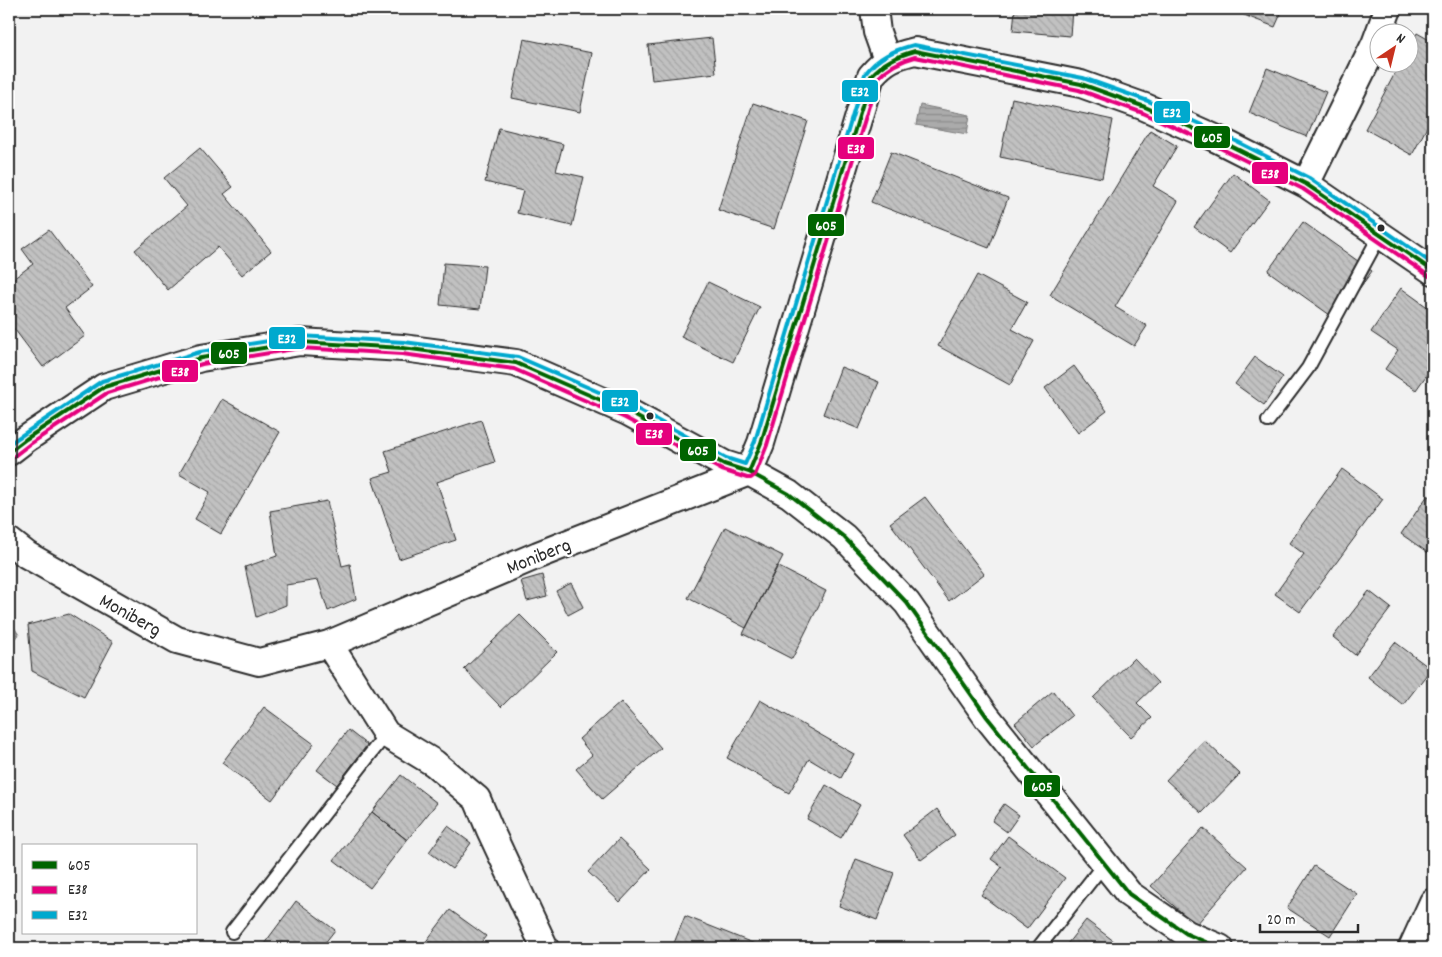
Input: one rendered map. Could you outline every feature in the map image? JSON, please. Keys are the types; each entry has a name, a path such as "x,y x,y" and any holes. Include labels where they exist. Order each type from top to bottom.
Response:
{"street":[{"path":"874,9 877,32 887,60"},
{"path":"1306,184 1375,44 1388,9"},
{"path":"749,472 761,443 871,76 887,60 900,54 916,51 1081,84 1145,107 1217,139 1306,184 1433,271"},
{"path":"9,452 104,388 201,358 300,342 403,348 516,363 628,412 724,464 749,472 789,494 844,537 907,603 987,716 1129,894 1187,934 1220,948"},
{"name":"Moniberg","path":"15,553 177,640 259,662 329,644 538,555 749,472"},
{"path":"329,644 386,734 434,764 477,799 545,948"},
{"path":"1412,948 1433,902"}],"lane":[{"path":"1268,421 1308,368 1380,234"},
{"path":"232,932 386,734"},
{"path":"1038,948 1104,864"}],"shaded area":[{"path":"920,105 970,115 967,134 916,125"},
{"path":"9,619 19,635 9,642"}],"building":[{"path":"1015,9 1072,9 1070,36 1013,31"},
{"path":"1230,9 1252,9 1249,17"},
{"path":"1252,9 1283,9 1275,27 1249,17"},
{"path":"1420,35 1433,42 1433,116 1412,155 1365,129 1396,72 1420,72"},
{"path":"712,38 716,73 652,80 648,45"},
{"path":"524,39 592,53 580,112 512,98"},
{"path":"1267,68 1326,92 1307,137 1249,113"},
{"path":"1012,98 1113,120 1102,178 1000,157"},
{"path":"753,103 808,121 774,229 718,210"},
{"path":"499,128 563,144 556,171 584,177 572,226 517,213 523,191 485,182"},
{"path":"1150,130 1177,146 1153,186 1178,201 1115,307 1147,326 1134,346 1050,295"},
{"path":"200,148 233,187 224,194 271,251 242,275 218,247 168,290 135,250 187,206 164,178"},
{"path":"891,152 1008,198 989,248 871,202"},
{"path":"1233,173 1269,200 1230,253 1194,227"},
{"path":"1303,222 1372,271 1337,320 1268,271"},
{"path":"49,230 92,287 65,308 85,336 43,367 9,322 9,282 33,264 22,249"},
{"path":"444,263 485,266 480,309 440,305"},
{"path":"977,275 1027,302 1012,329 1034,341 1010,385 938,346"},
{"path":"708,282 760,307 733,362 681,337"},
{"path":"1401,288 1433,311 1433,366 1416,390 1385,369 1398,350 1371,332"},
{"path":"1255,357 1283,377 1264,405 1235,384"},
{"path":"1074,366 1107,411 1078,433 1045,388"},
{"path":"841,367 879,382 859,429 823,414"},
{"path":"222,399 280,432 221,534 195,519 210,492 179,474"},
{"path":"481,420 495,462 437,482 456,540 399,559 372,478 392,472 385,451"},
{"path":"1342,469 1383,499 1300,612 1275,594 1304,554 1289,543"},
{"path":"1428,495 1433,499 1433,549 1430,554 1401,534"},
{"path":"925,497 984,574 949,601 890,523"},
{"path":"327,501 342,566 350,564 356,599 328,611 318,580 286,585 286,605 256,617 245,567 277,556 270,511"},
{"path":"725,527 783,556 746,628 688,598"},
{"path":"777,566 826,591 792,659 743,634"},
{"path":"542,575 547,596 527,601 521,581"},
{"path":"571,583 583,607 568,615 556,591"},
{"path":"1369,591 1391,608 1355,655 1333,637"},
{"path":"69,614 113,642 84,697 32,671 28,625"},
{"path":"520,615 557,652 501,707 464,669"},
{"path":"1395,642 1431,669 1403,705 1368,677"},
{"path":"1134,658 1158,683 1137,703 1152,718 1131,737 1093,698"},
{"path":"1053,691 1072,716 1034,746 1015,723"},
{"path":"760,700 854,754 841,778 809,759 789,793 727,758"},
{"path":"621,702 661,748 602,799 576,769 592,755 579,739"},
{"path":"264,707 314,744 272,800 222,763"},
{"path":"348,730 367,745 337,785 317,770"},
{"path":"1204,740 1240,774 1202,813 1166,780"},
{"path":"401,775 437,803 407,840 372,812"},
{"path":"826,785 860,805 841,838 807,819"},
{"path":"1004,804 1019,815 1007,832 992,821"},
{"path":"937,809 955,835 921,860 903,835"},
{"path":"372,812 407,840 370,888 334,860"},
{"path":"448,826 471,843 452,869 429,852"},
{"path":"1203,828 1247,867 1196,925 1151,886"},
{"path":"1008,836 1065,878 1027,929 981,895 1002,867 991,859"},
{"path":"619,839 651,869 620,902 588,872"},
{"path":"856,859 894,873 877,920 839,906"},
{"path":"1314,866 1357,894 1330,936 1287,908"},
{"path":"296,901 335,930 321,948 261,948"},
{"path":"450,910 486,936 479,945 483,948 421,948"},
{"path":"685,916 765,948 672,948"},
{"path":"1086,920 1123,948 1064,948"}],"transit line":[{"name":"E32","path":"9,444 102,381 200,352 300,336 404,342 518,357 631,406 726,458 745,464 755,441 865,74 875,63 887,55 914,45 1083,78 1148,101 1220,133 1309,178 1433,264"},
{"name":"605","path":"749,472 761,443 871,76 891,60 915,51 1081,84 1145,107 1217,139 1306,184 1433,271"},
{"name":"E38","path":"13,457 107,393 202,364 300,348 402,354 514,369 625,418 722,470 751,478 755,475 767,445 877,79 894,65 915,57 1079,90 1143,113 1214,145 1303,189 1429,276"},
{"name":"605","path":"9,452 104,387 201,358 300,342 403,348 516,363 628,412 724,464 749,472 789,494 844,537 907,603 987,717 1129,894 1187,934 1220,948"}]}
